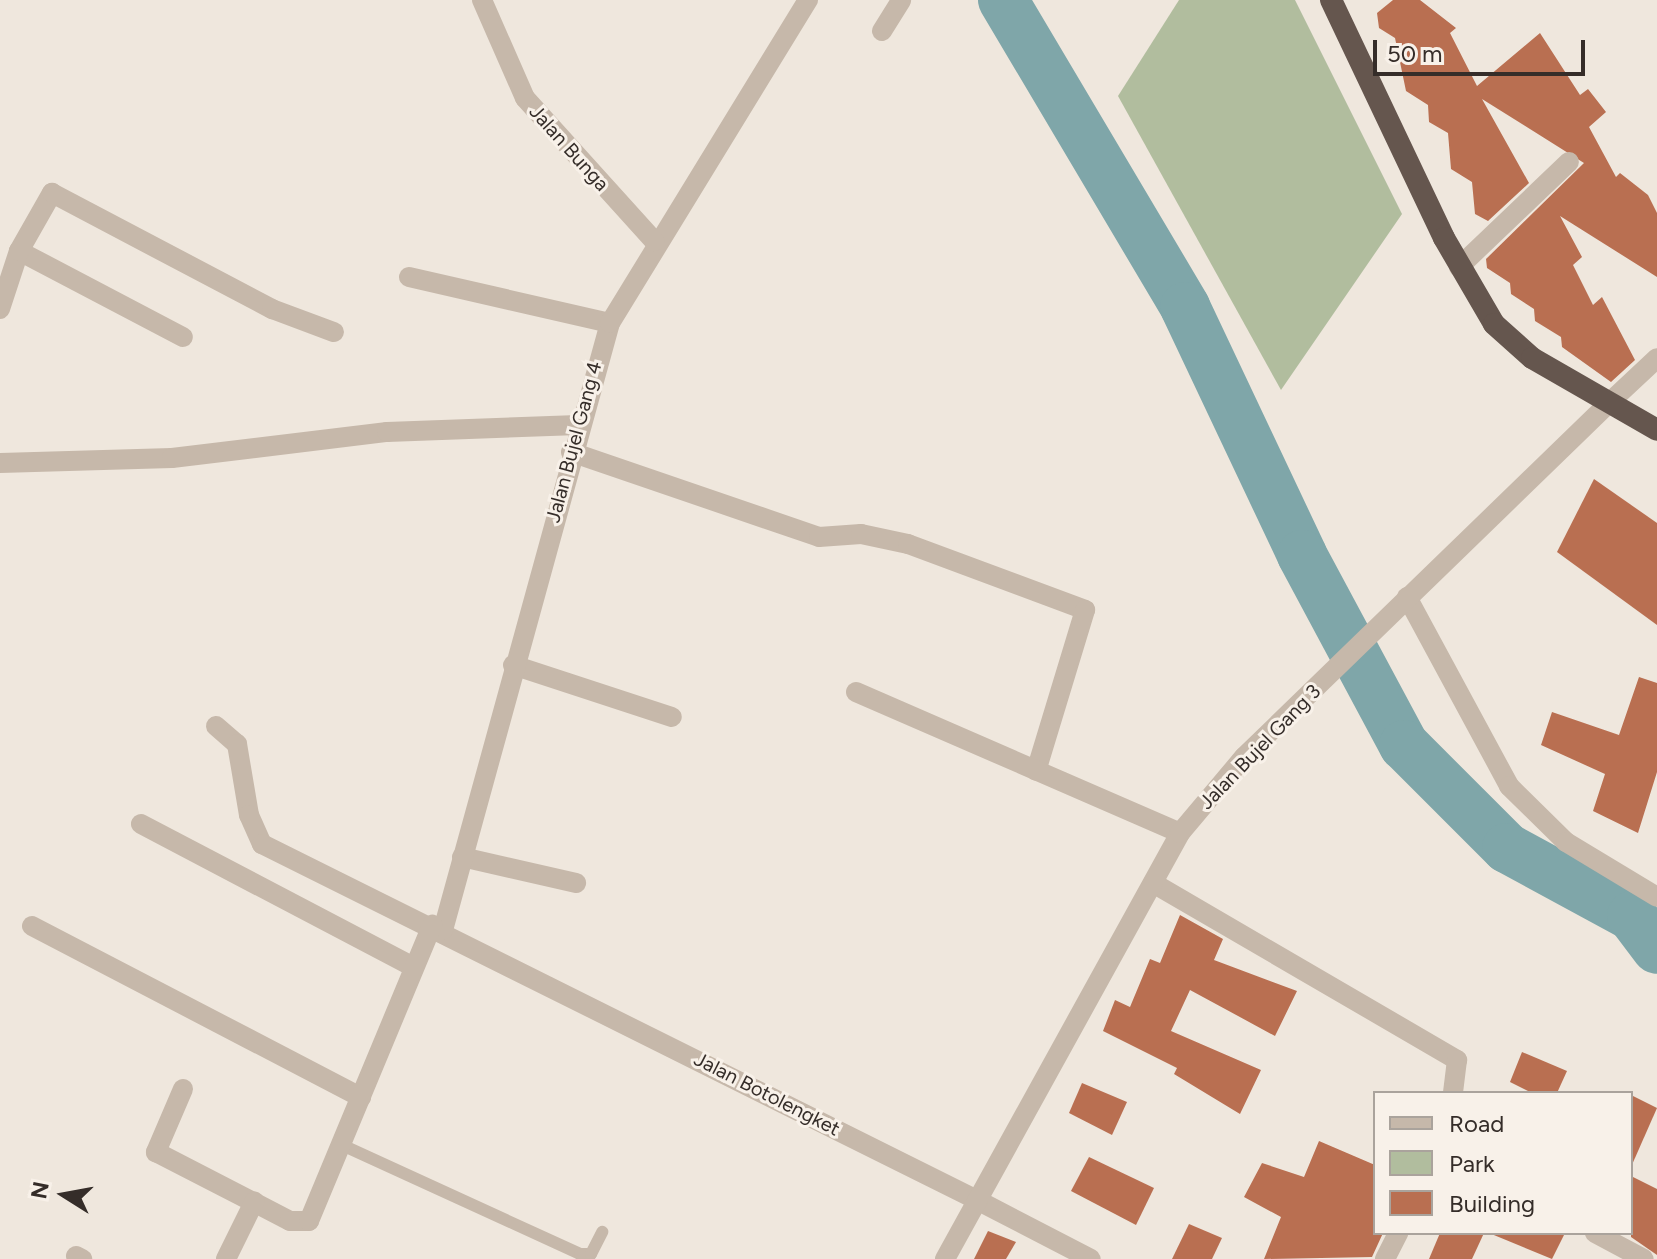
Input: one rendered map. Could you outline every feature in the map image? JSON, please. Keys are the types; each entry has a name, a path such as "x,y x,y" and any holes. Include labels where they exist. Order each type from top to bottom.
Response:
{"highway":[{"path":"1331,0 1459,267 1494,324 1532,358 1657,430"}],"street":[{"name":"Jalan Bunga","path":"482,0 525,98 654,241"},
{"name":"Jalan Bujel Gang 4","path":"254,1202 309,1221 413,967 438,927 462,857 591,371 610,323 654,241 808,0"},
{"path":"882,31 901,0"},
{"path":"1459,267 1569,162"},
{"path":"0,309 19,251 52,193 272,309 334,332"},
{"path":"19,251 183,337"},
{"path":"409,277 610,323"},
{"name":"Jalan Bujel Gang 3","path":"945,1259 1180,833 1228,773 1657,358"},
{"path":"0,463 172,458 387,432 578,425"},
{"path":"571,452 819,537 861,534 908,544 1085,610 1036,771"},
{"path":"1400,604 1509,786 1566,842 1657,897"},
{"path":"513,665 672,717"},
{"path":"856,692 1180,833"},
{"name":"Jalan Botolengket","path":"216,726 237,744 257,839 438,927 1091,1259"},
{"path":"141,824 413,967"},
{"path":"462,857 576,883"},
{"path":"1153,883 1457,1060 1453,1091"},
{"path":"32,926 361,1097"},
{"path":"183,1089 154,1148 254,1202 226,1259"},
{"path":"1385,1259 1397,1235"},
{"path":"1597,1235 1610,1251 1644,1259"}],"lane":[{"path":"342,1145 580,1254 591,1254 602,1232"}],"green space":[{"path":"1179,0 1295,0 1402,214 1281,390 1118,96"}],"building":[{"path":"1393,0 1420,0 1456,28 1450,33 1477,86 1540,33 1580,95 1588,89 1606,112 1589,127 1616,177 1620,173 1648,195 1657,213 1657,277 1560,216 1582,257 1573,265 1593,305 1602,297 1635,360 1611,382 1562,347 1561,337 1535,321 1534,309 1511,294 1510,283 1487,268 1486,259 1584,163 1482,99 1529,183 1488,221 1475,214 1472,182 1451,169 1448,133 1429,122 1428,105 1406,91 1395,38 1379,28 1377,13"},
{"path":"1594,479 1657,523 1657,625 1557,552"},
{"path":"1639,677 1657,683 1657,772 1638,833 1593,811 1605,774 1541,745 1552,712 1619,735"},
{"path":"1180,915 1223,939 1214,960 1297,991 1275,1036 1190,990 1171,1031 1261,1070 1240,1114 1174,1074 1177,1068 1103,1031 1115,1000 1130,1007 1150,959 1160,963"},
{"path":"1522,1052 1567,1071 1558,1091 1528,1091 1510,1082"},
{"path":"1082,1083 1127,1102 1112,1135 1069,1113"},
{"path":"1633,1096 1657,1108 1633,1162"},
{"path":"1319,1141 1373,1164 1373,1235 1382,1235 1372,1257 1264,1259 1281,1217 1244,1197 1262,1163 1304,1177"},
{"path":"1089,1157 1154,1188 1136,1225 1071,1191"},
{"path":"1633,1177 1657,1189 1657,1255 1631,1237"},
{"path":"1189,1224 1222,1238 1212,1259 1172,1259"},
{"path":"988,1231 1016,1242 1006,1259 974,1259"},
{"path":"1439,1235 1483,1235 1472,1259 1429,1259"},
{"path":"1494,1235 1564,1235 1552,1259"}],"waterway":[{"path":"1003,0 1185,307 1302,555 1404,745 1507,848 1632,916 1657,949"}]}
